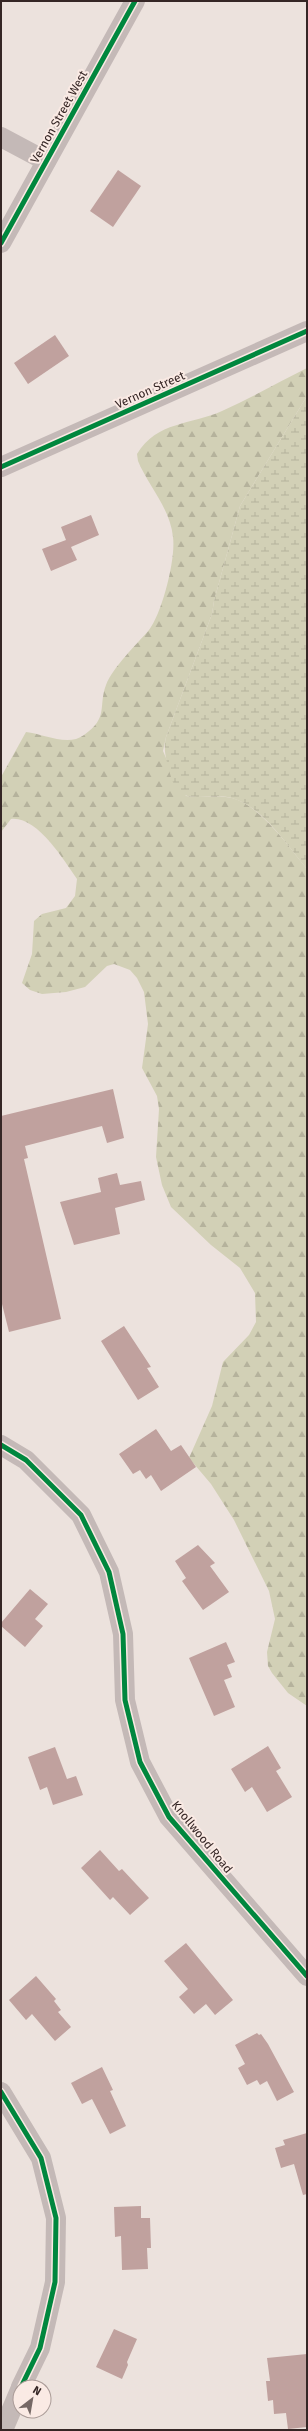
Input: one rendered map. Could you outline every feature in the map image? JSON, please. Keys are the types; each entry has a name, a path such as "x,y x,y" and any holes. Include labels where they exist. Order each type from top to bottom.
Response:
{"street":[{"name":"Vernon Street West","path":"1,243 135,1"},
{"path":"1,137 46,161"},
{"name":"Vernon Street","path":"1,467 307,331"},
{"name":"Knollwood Road","path":"1,1445 26,1460 81,1515 109,1572 123,1634 125,1700 140,1762 170,1817 307,1976"},
{"path":"1,2092 41,2158 56,2218 55,2282 40,2348 25,2379"},
{"path":"3,2430 12,2409"}],"green space":[{"path":"307,368 307,396 240,506 214,601 212,614 166,737 163,751 186,796 226,797 243,802 253,809 273,828 307,869 307,1706 288,1693 268,1666 267,1652 275,1619 269,1591 234,1520 211,1484 189,1458 212,1406 223,1362 249,1335 256,1322 255,1293 240,1268 211,1245 171,1207 162,1185 156,1157 159,1109 157,1096 142,1068 148,1024 144,992 137,978 130,970 114,964 107,966 85,987 66,992 42,994 30,990 22,983 32,954 34,921 42,914 66,908 75,896 77,879 57,850 40,831 30,824 21,820 11,819 1,832 1,777 26,732 56,739 71,740 84,735 92,729 100,717 104,692 109,678 125,656 149,630 159,611 170,572 173,537 171,526 164,507 138,461 137,454 145,443 154,435 175,425 210,416 222,411"},
{"path":"307,396 307,869 273,827 246,804 226,797 192,797 181,793 176,788 172,780 166,758 165,746 166,737 212,614 214,601 240,506"}],"building":[{"path":"118,170 141,186 113,227 90,211"},
{"path":"55,335 69,356 28,384 14,363"},
{"path":"91,515 99,535 71,547 77,560 51,571 42,549 66,540 61,527"},
{"path":"113,1089 124,1138 107,1143 102,1126 25,1146 28,1158 24,1159 61,1319 9,1332 1,1300 1,1116"},
{"path":"117,1173 120,1185 141,1181 145,1200 115,1208 120,1234 74,1245 60,1202 101,1192 98,1178"},
{"path":"124,1326 151,1367 147,1368 159,1387 138,1400 101,1341"},
{"path":"156,1429 171,1451 181,1445 196,1467 161,1491 151,1475 146,1479 140,1470 133,1474 119,1454"},
{"path":"198,1545 215,1563 210,1566 229,1592 203,1610 182,1581 186,1578 175,1561"},
{"path":"30,1589 48,1604 35,1619 43,1626 25,1647 1,1626 1,1623"},
{"path":"226,1642 235,1662 227,1665 232,1677 224,1680 235,1707 214,1716 189,1658"},
{"path":"268,1746 281,1768 276,1771 292,1797 267,1812 252,1787 245,1792 231,1769"},
{"path":"55,1747 67,1779 76,1776 83,1795 53,1805 47,1787 40,1790 28,1757"},
{"path":"100,1850 119,1871 122,1869 149,1898 130,1915 113,1897 110,1900 81,1868"},
{"path":"186,1943 233,2000 215,2015 206,2004 194,2014 179,1997 188,1989 164,1961"},
{"path":"36,1976 56,1999 54,2001 61,2010 58,2012 71,2027 55,2041 32,2014 26,2020 9,2000"},
{"path":"257,2033 259,2035 261,2034 268,2044 294,2092 277,2101 267,2081 260,2085 257,2080 247,2085 238,2068 245,2064 235,2045"},
{"path":"102,2067 113,2090 110,2091 126,2126 110,2134 92,2099 82,2104 71,2083"},
{"path":"307,2133 307,2194 303,2195 294,2164 281,2168 275,2148 285,2145 283,2140"},
{"path":"141,2206 141,2218 150,2218 151,2248 147,2248 148,2269 122,2270 121,2236 115,2237 114,2207"},
{"path":"114,2329 137,2339 127,2362 128,2365 122,2379 96,2367"},
{"path":"307,2354 307,2427 288,2429 286,2413 274,2414 273,2400 268,2401 266,2381 270,2381 267,2358"}],"cycle path":[{"path":"1,243 135,1"},
{"path":"1,467 307,331"},
{"path":"1,1445 26,1460 81,1515 109,1572 123,1634 125,1700 140,1762 169,1817 307,1976"},
{"path":"1,2092 41,2158 56,2218 55,2282 40,2348 25,2379"}]}
